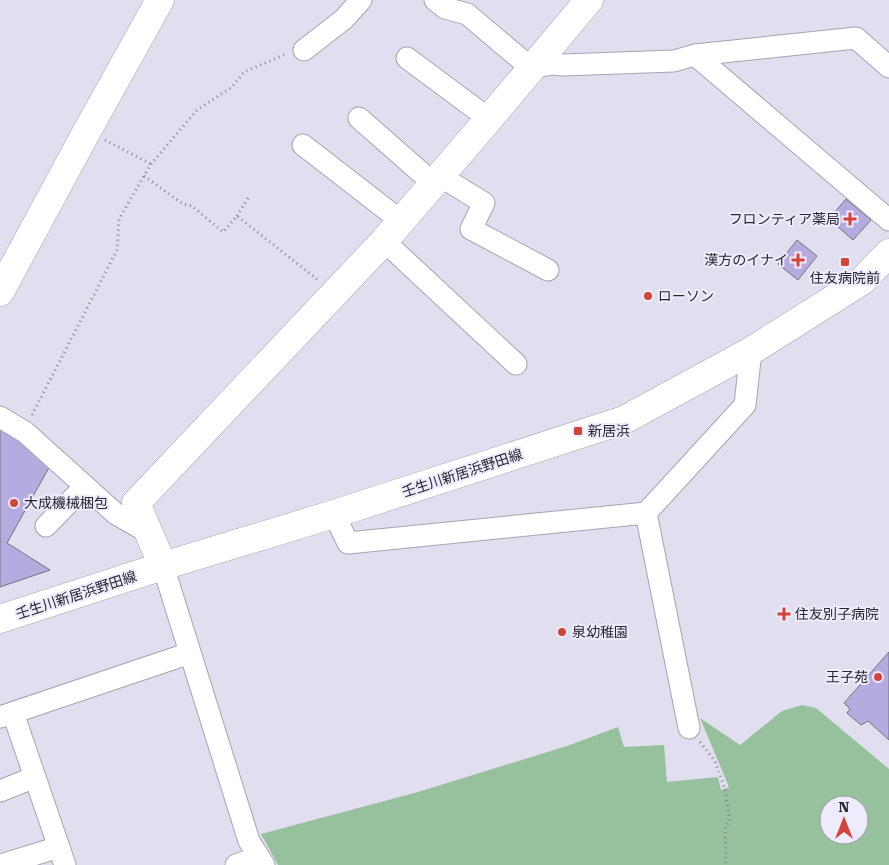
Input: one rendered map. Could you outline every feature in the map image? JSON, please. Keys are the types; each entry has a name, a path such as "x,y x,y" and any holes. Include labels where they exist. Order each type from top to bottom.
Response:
{"street":[{"path":"0,292 160,0"},
{"path":"304,50 344,19 361,0"},
{"path":"435,0 444,8 467,14 531,68"},
{"path":"236,865 262,861 249,841 163,566 136,503 384,242 589,0"},
{"path":"531,68 552,64 674,61 695,55 856,38 889,67"},
{"path":"695,55 889,220"},
{"path":"407,58 489,119"},
{"path":"359,118 437,180 484,203 471,229 548,270"},
{"path":"303,145 402,221"},
{"path":"384,242 516,364"},
{"name":"壬生川新居浜野田線","path":"0,619 624,420 751,351 862,281 889,254"},
{"path":"334,514 348,544 646,513 745,405 751,351"},
{"path":"0,417 24,431 116,514 149,533"},
{"path":"46,526 85,486"},
{"path":"646,513 689,728"},
{"path":"1,865 62,856 35,778 7,715 190,653"},
{"path":"0,791 35,778"}],"path":[{"path":"24,431 118,250 119,218 151,164 197,110 232,87 244,72 298,49 304,50"},
{"path":"87,131 151,164"},
{"path":"144,176 183,204 192,206 223,232 237,216 248,198"},
{"path":"237,216 335,293"},
{"path":"689,728 715,761 726,789 730,822 725,826 725,865"}],"green space":[{"path":"802,705 816,708 889,769 889,865 278,865 261,834 418,792 567,746 618,727 624,747 664,745 667,782 718,777 721,790 729,787 700,718 740,745 782,711"}],"building":[{"name":"フロンティア薬局","path":"846,199 871,220 853,240 829,219"},
{"name":"漢方のイナイ","path":"797,240 817,256 798,280 778,264"},
{"name":"大成機械梱包","path":"0,425 51,464 7,543 50,570 0,587"},
{"name":"王子苑","path":"889,652 889,740 868,721 861,725 847,713 850,709 844,703"}],"place":[{"name":"フロンティア薬局","path":"850,219"},
{"name":"漢方のイナイ","path":"798,260"},
{"name":"住友病院前","path":"845,262"},
{"name":"ローソン","path":"648,296"},
{"name":"新居浜","path":"578,431"},
{"name":"大成機械梱包","path":"14,503"},
{"name":"住友別子病院","path":"784,614"},
{"name":"泉幼稚園","path":"562,632"},
{"name":"王子苑","path":"878,677"}]}
